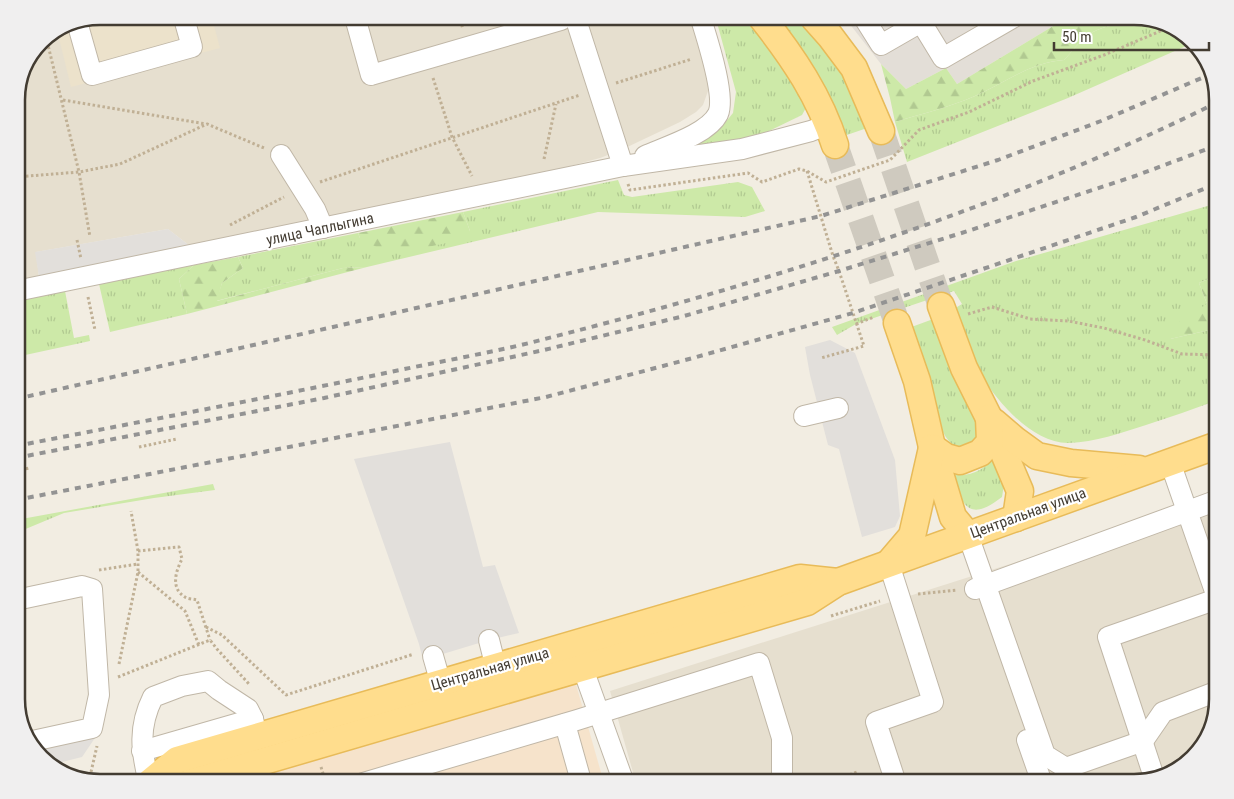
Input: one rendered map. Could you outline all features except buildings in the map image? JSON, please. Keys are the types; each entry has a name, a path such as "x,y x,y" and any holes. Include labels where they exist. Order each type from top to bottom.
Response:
{"main road":[{"path":"767,25 798,67 816,98 832,134"},
{"path":"820,25 854,68 881,131"},
{"path":"953,310 964,368 989,418 1020,491 1016,518"},
{"path":"897,323 917,381 932,447 953,517 963,537"},
{"path":"932,447 946,458 960,461 980,453 990,442 989,418"},
{"path":"989,418 1037,456 1071,463 1160,466"},
{"path":"888,564 912,536 932,447"},
{"name":"Центральная улица","path":"220,774 808,602 838,582 1209,448"},
{"name":"Центральная улица","path":"160,774 177,760 255,728 441,684 800,578 838,582"}],"street":[{"path":"79,28 92,75 192,47 186,25"},
{"path":"357,25 371,75 544,25"},
{"path":"578,25 623,166"},
{"name":"улица Чаплыгина","path":"623,166 694,134 710,123 718,113 720,103 718,82 704,25"},
{"path":"868,25 881,45 914,25"},
{"path":"925,25 943,58 1000,25"},
{"name":"улица Чаплыгина","path":"25,289 623,166 832,134"},
{"path":"281,155 315,209 323,228"},
{"path":"804,416 838,408"},
{"path":"1160,466 1187,511 1209,574"},
{"path":"980,587 1209,503"},
{"path":"963,537 1039,774"},
{"path":"888,564 933,702 876,722 893,774"},
{"path":"25,598 82,586 92,589 99,695 92,728 37,740"},
{"path":"980,587 1045,755 1066,768 1143,741 1163,712 1209,694"},
{"path":"1152,771 1108,637 1209,603"},
{"path":"489,640 496,668"},
{"path":"427,654 441,684"},
{"path":"394,774 565,724 759,663 782,738 782,774"},
{"path":"583,669 621,774"},
{"path":"142,751 255,728 248,709 208,681 182,686 153,697 146,712 142,736 142,751 147,774"},
{"path":"565,724 579,774"}],"path":[{"path":"623,166 630,190 748,173 762,182 799,169 807,171 826,182 890,160 919,130 969,112 1033,81 1104,55 1161,31"},
{"path":"49,46 79,172 90,238"},
{"path":"225,227 301,188 692,58"},
{"path":"426,59 452,137 473,177"},
{"path":"62,100 207,124 281,155"},
{"path":"544,159 556,103"},
{"path":"25,176 79,172 120,164 207,124"},
{"path":"807,171 833,256 840,271 864,346 821,358"},
{"path":"77,240 82,268"},
{"path":"88,295 95,330"},
{"path":"953,310 992,307 1030,319 1068,321 1104,328 1145,340 1182,354 1209,355"},
{"path":"139,447 177,439"},
{"path":"25,469 29,468"},
{"path":"131,511 138,551 179,547 182,560 175,572 175,582 180,592 185,597 197,600 210,640 250,685"},
{"path":"90,572 138,564"},
{"path":"138,572 185,610 199,645"},
{"path":"864,606 899,595 980,587"},
{"path":"206,627 222,635 286,695 427,654"},
{"path":"116,678 210,640"},
{"path":"320,765 323,774"}],"shaded area":[{"path":"100,25 695,25 708,83 708,91 703,105 680,122 621,150 600,158 507,183 190,246 168,229 36,252 39,277 25,280 25,95 33,67 40,54 58,38 71,31 85,26"},
{"path":"100,25 214,25 220,48 71,87 59,38 71,31 85,26"},
{"path":"850,25 1055,25 957,84 946,68 906,89 881,64"},
{"path":"168,229 190,246 39,277 35,252"},
{"path":"830,340 855,353 895,460 900,516 895,527 862,537 839,449 828,445 810,375 805,347"},
{"path":"450,442 483,567 495,565 519,633 423,660 354,459"},
{"path":"1209,501 1208,709 1203,728 1196,741 1172,764 1163,768 1134,774 633,774 610,691"},
{"path":"575,681 601,774 265,774"},
{"path":"99,732 82,757 61,762 40,744"}],"green space":[{"path":"718,25 755,25 808,104 802,115 745,140 673,148 692,142 720,129 733,113 736,92"},
{"path":"776,25 805,25 830,50 873,126 841,137"},
{"path":"1055,25 1115,25 1103,28 1089,35 1064,60 1029,69 965,100 895,122 881,64 906,89 946,68 957,84"},
{"path":"1115,25 1134,25 1153,28 1176,38 1185,46 1068,98 907,162 895,122 965,100 1029,69 1064,60 1081,41 1093,32"},
{"path":"618,180 624,195 632,197 738,182 752,187 765,211 745,217 598,212 367,267 343,268 216,301 222,283 243,268 238,257 358,233 360,238 470,231 463,212"},
{"path":"1209,206 1209,279 1199,283 1207,304 1170,339 1209,330 1209,403 1118,434 1079,442 1056,442 1043,437 1018,420 989,387 970,352 952,310 962,304 954,291 856,324 837,335 832,327 1016,261"},
{"path":"463,212 470,231 456,241 418,249 378,248 360,238 358,233"},
{"path":"238,257 243,268 222,283 217,301 343,268 367,267 187,314 179,279 194,265"},
{"path":"194,265 179,279 187,314 110,332 99,284"},
{"path":"1209,279 1209,330 1170,339 1166,330 1207,304 1199,283"},
{"path":"65,291 74,338 89,335 90,341 25,355 25,298"},
{"path":"936,318 978,427 979,438 964,451 952,444 941,429 906,329"},
{"path":"998,455 1005,478 1002,497 981,509 974,510 968,507 963,502 949,474 964,475 976,472"},
{"path":"213,484 215,490 64,513 25,529 25,518"}],"tunnel":[{"path":"881,131 941,306"},
{"path":"835,145 897,323"}],"railway":[{"path":"25,397 821,216 998,160 1101,121 1204,77"},
{"path":"25,444 506,348 714,293 886,239 971,208 1055,176 1209,106"},
{"path":"25,456 324,398 544,350 684,316 968,231 1135,176 1209,148"},
{"path":"25,498 546,397 853,313 1136,217 1209,187"}]}
